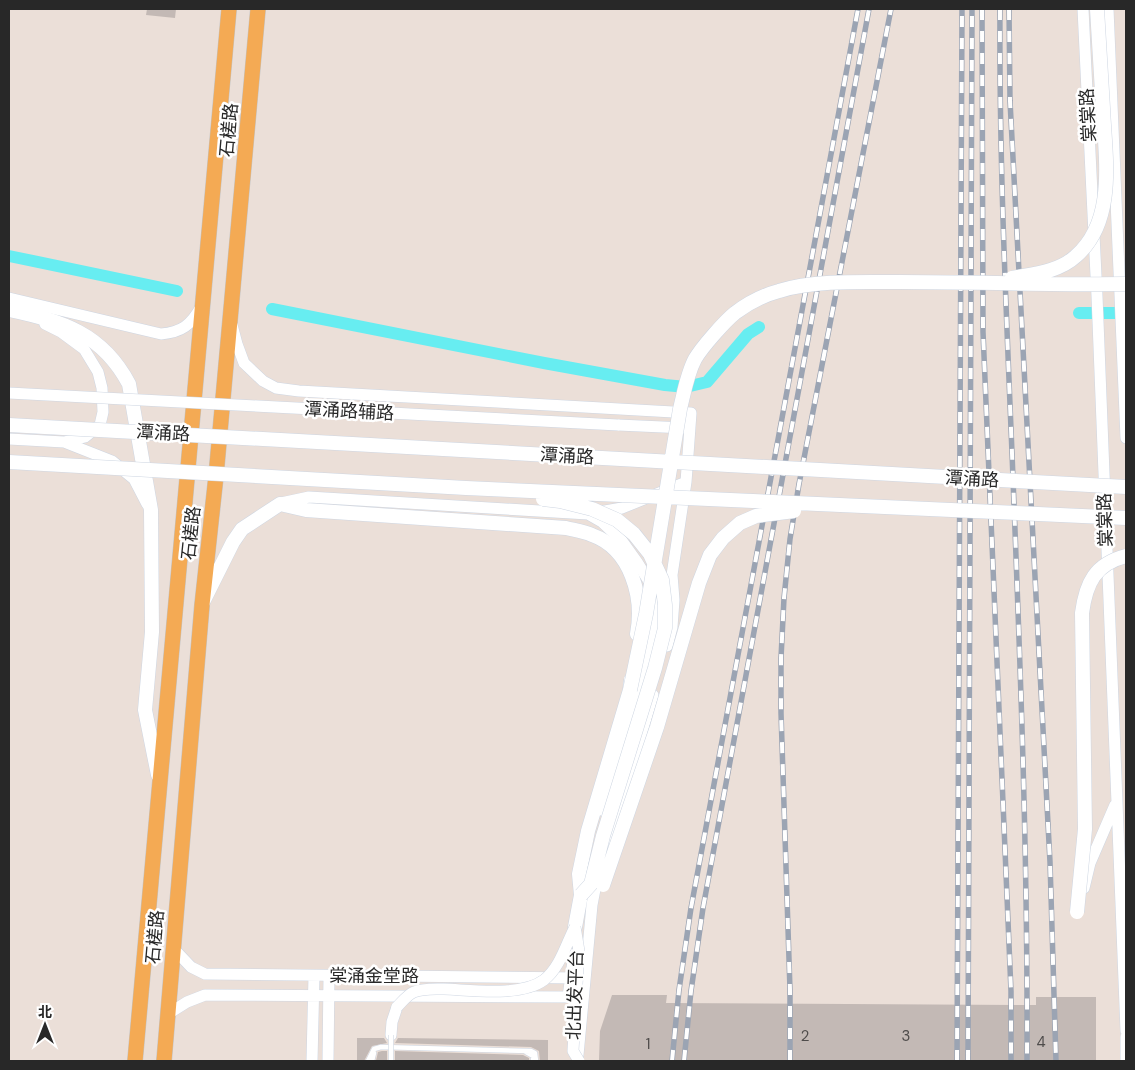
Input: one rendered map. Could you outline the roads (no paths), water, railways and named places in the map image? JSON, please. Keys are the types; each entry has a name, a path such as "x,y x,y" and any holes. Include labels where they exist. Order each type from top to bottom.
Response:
{"main road":[{"name":"石槎路","path":"135,1061 230,9"},
{"name":"石槎路","path":"164,1061 202,605 258,9"},
{"path":"977,282 1019,277 1061,266 1075,257 1092,235 1100,217 1106,176 1097,9"},
{"path":"575,927 581,895 579,874 588,831 630,690 646,614 680,409 696,359 719,330 735,314 757,300 779,291 798,287 848,282 977,282 1123,289"},
{"path":"15,312 59,322 98,344 119,366 129,384 151,510 152,632 145,710 160,784"},
{"name":"潭涌路","path":"9,425 1126,487"},
{"name":"潭涌路","path":"9,462 466,488 1126,518"},
{"path":"466,488 560,501 592,509 617,520 634,534 650,554 662,580 665,628 655,668 603,836 591,884 581,895"},
{"path":"202,605 233,542 242,529 280,504 306,510 566,528 593,535 615,549 624,559 637,591 638,627 632,658 630,690"},
{"path":"603,885 657,727 699,583 710,554 723,538 740,524 756,516 785,511 854,507"},
{"path":"1077,912 1085,829 1082,613 1084,594 1089,581 1098,570 1114,560 1126,556"}],"street":[{"name":"棠棠路","path":"1083,9 1097,296 1126,1031"},
{"name":"棠棠路","path":"1108,9 1123,289 1122,341 1126,438"},
{"path":"9,298 161,334 176,332 193,321 204,303"},
{"path":"9,440 64,442 85,437 100,425 103,412 102,388 98,372 84,349 61,332 15,312"},
{"path":"230,319 244,363 263,381 276,388 309,392 691,412 686,482 672,575 674,600 672,627 644,730 596,884 592,905 578,1061"},
{"name":"潭涌路辅路","path":"9,393 689,428"},
{"path":"64,442 112,461 134,479 151,510"},
{"path":"280,504 309,497 588,514 622,508 686,482"},
{"path":"568,997 574,948 589,869 657,622 655,591 637,562 622,541 602,522 588,514"},
{"path":"1077,912 1090,863 1117,801"},
{"path":"589,937 603,885"},
{"path":"391,1035 396,1007 412,993 435,989 521,989 543,980 558,963 575,927"},
{"name":"北出发平台","path":"575,927 579,951 573,1051 578,1061"},
{"name":"棠涌金堂路","path":"173,948 191,967 205,974 585,978"},
{"path":"312,1061 314,976"},
{"path":"328,1061 329,976"},
{"name":"棠涌金堂路","path":"168,1014 187,1002 205,995 583,998"},
{"path":"1126,1036 1126,1061"}],"lane":[{"path":"391,1035 391,1061"},
{"path":"368,1061 374,1049 381,1047 531,1051 535,1053 534,1061"},
{"path":"372,1061 374,1053 383,1049 526,1052 533,1056 534,1061"}],"waterway":[{"path":"9,256 177,291"},
{"path":"272,309 544,363 665,385 686,387 707,382 748,334 759,327"},
{"path":"1079,313 1126,313"}],"railway":[{"path":"672,1061 679,990 691,908 858,9"},
{"path":"684,1061 691,991 703,908 869,9"},
{"path":"790,1061 790,990 781,713 784,598 790,539 799,484 891,9"},
{"path":"957,1061 962,9"},
{"path":"968,1061 972,9"},
{"path":"982,9 983,332 1011,991 1011,1061"},
{"path":"1000,9 1003,231 1023,757 1027,1061"},
{"path":"1009,9 1010,101 1050,862 1056,1061"}]}
